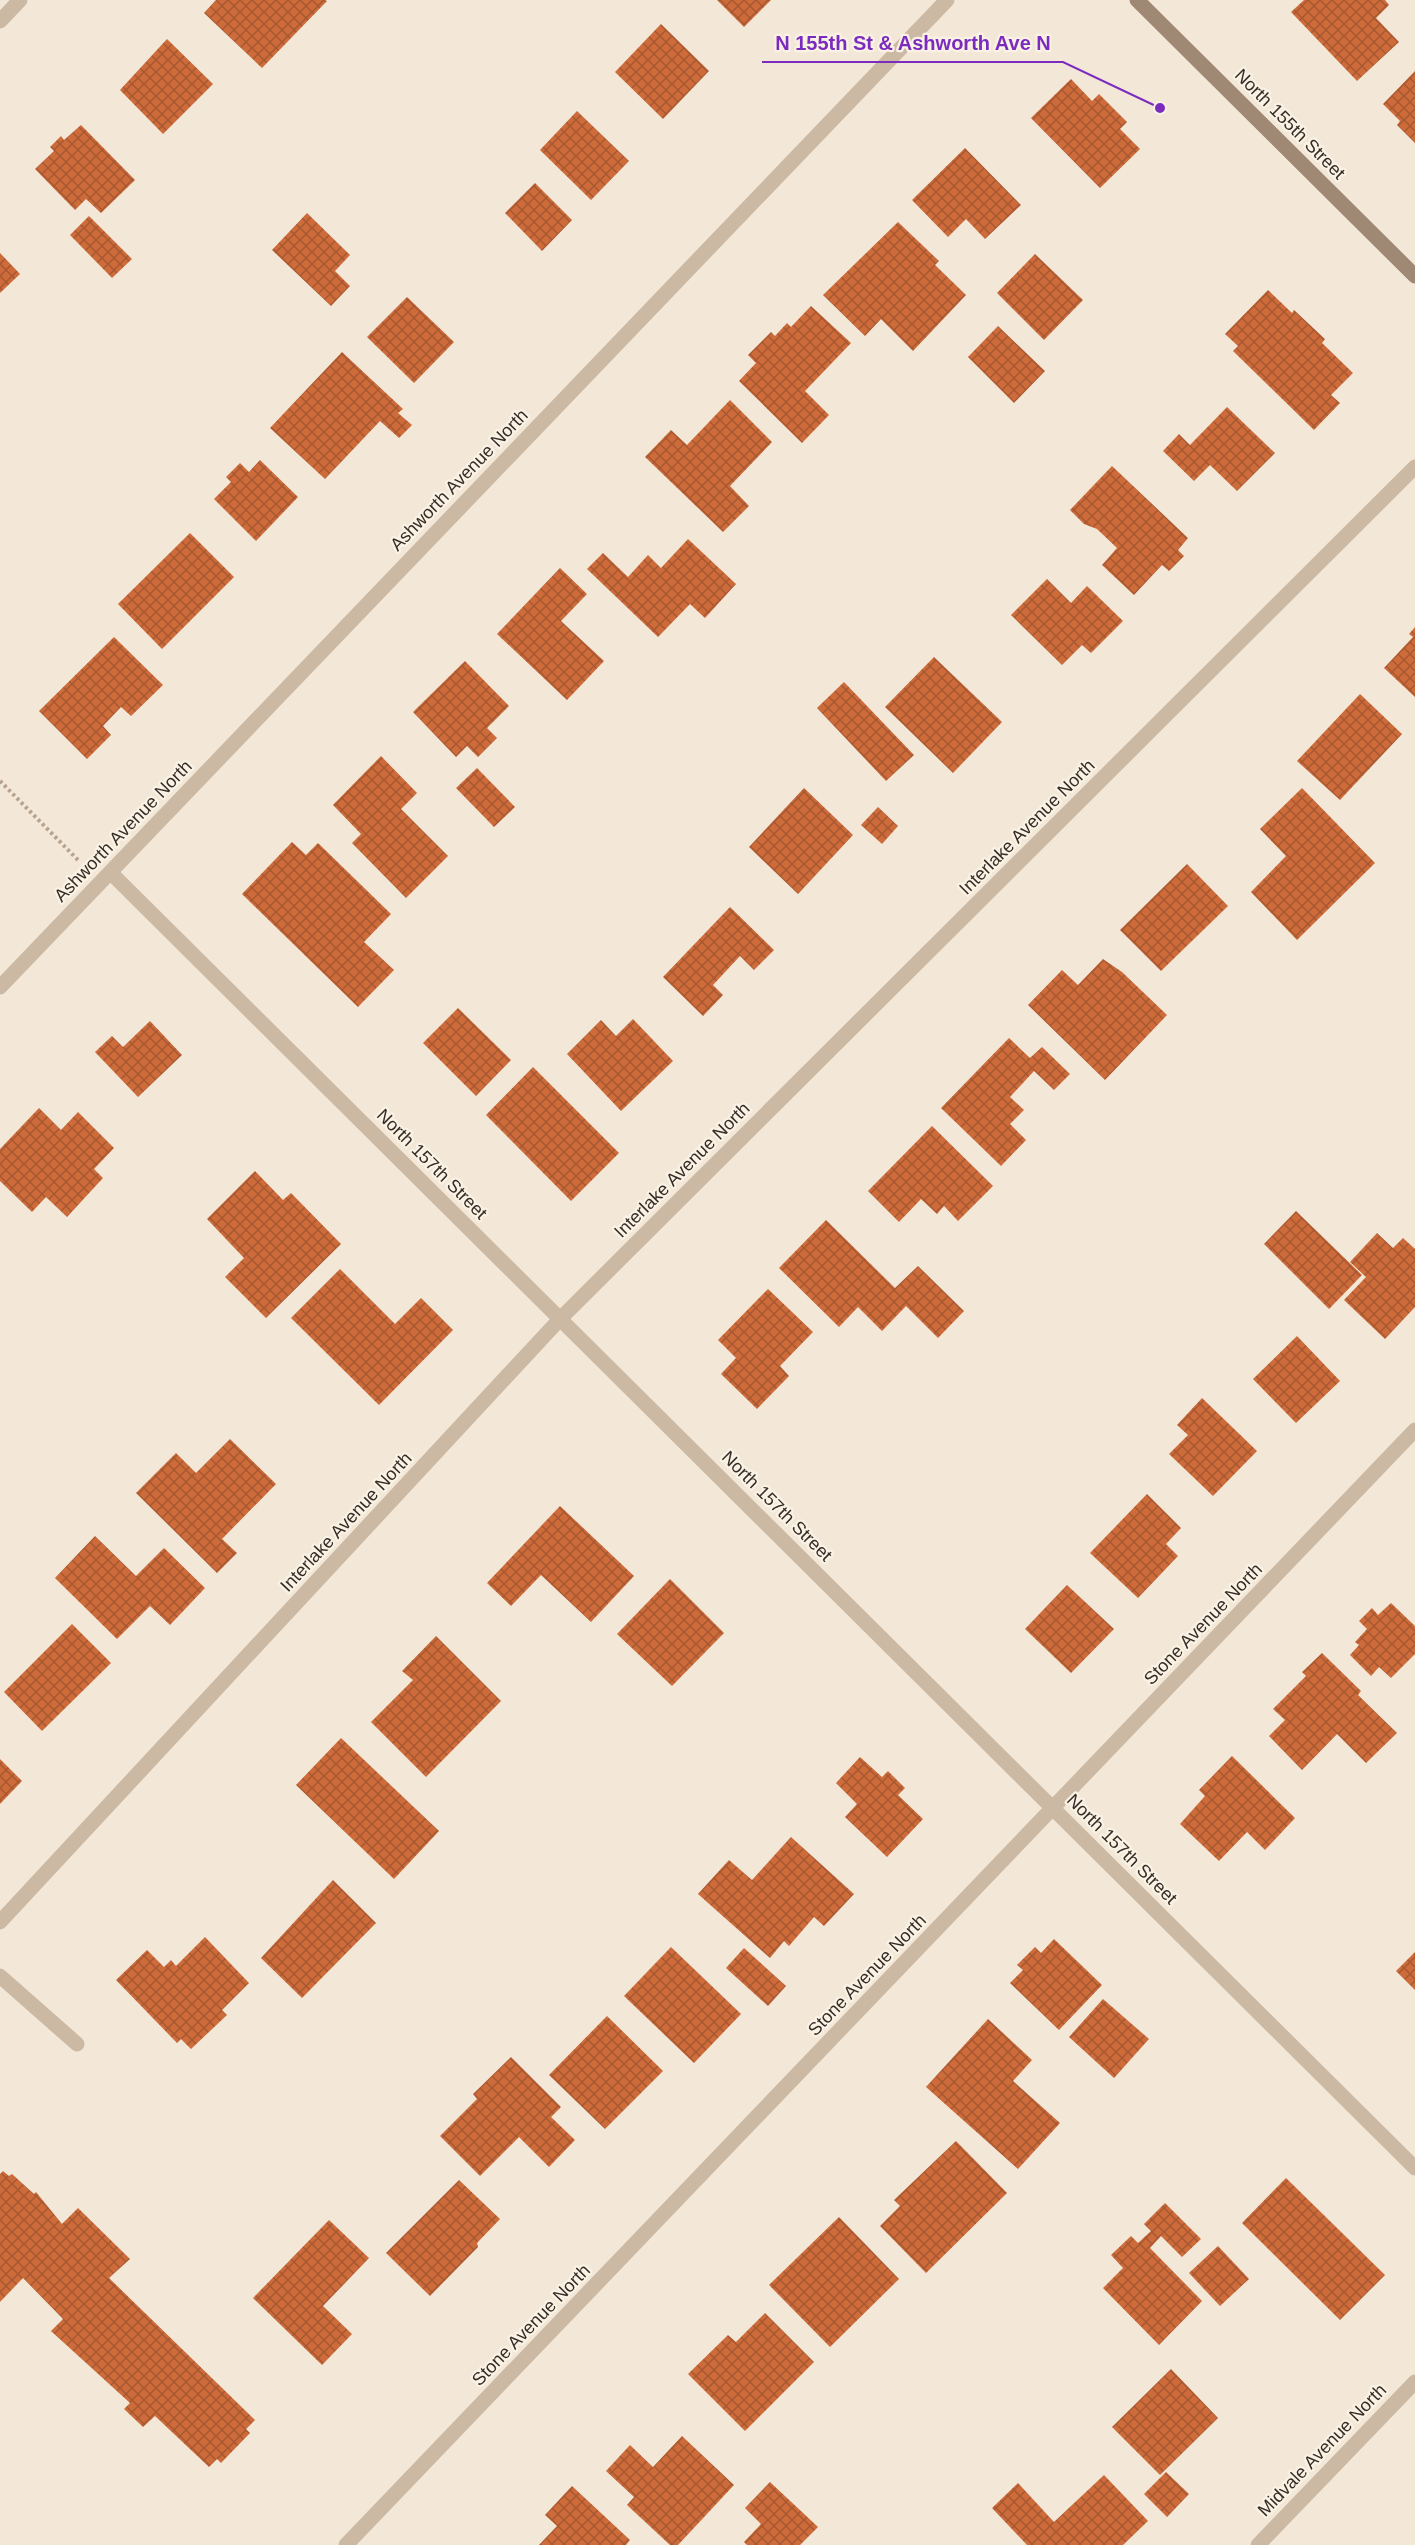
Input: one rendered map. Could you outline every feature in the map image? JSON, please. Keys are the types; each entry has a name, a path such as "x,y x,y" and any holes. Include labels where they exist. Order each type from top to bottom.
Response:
{"street":[{"path":"0,21 20,0"},
{"name":"Ashworth Avenue North","path":"0,987 946,0"},
{"name":"North 155th Street","path":"1137,0 1415,276"},
{"name":"Interlake Avenue North","path":"0,1922 560,1319 1415,467"},
{"name":"North 157th Street","path":"106,878 560,1319 1415,2168"},
{"name":"Stone Avenue North","path":"346,2545 1415,1430"},
{"path":"0,1976 77,2044"},
{"name":"Midvale Avenue North","path":"1258,2545 1415,2382"}],"path":[{"path":"0,781 106,878"}],"building":[{"path":"216,0 327,1 262,68 204,13"},
{"path":"717,0 771,0 744,27"},
{"path":"1304,0 1385,0 1389,5 1376,18 1399,42 1357,81 1291,12"},
{"path":"661,24 709,71 663,119 615,72"},
{"path":"167,39 213,84 163,134 120,90"},
{"path":"1415,71 1415,143 1397,125 1400,121 1383,104"},
{"path":"1071,79 1092,101 1099,94 1127,122 1120,129 1140,149 1100,188 1031,118"},
{"path":"577,111 629,161 591,200 540,150"},
{"path":"81,125 135,180 101,213 86,199 75,210 35,169 54,151 50,147 61,136 64,140"},
{"path":"965,148 1021,205 985,239 966,219 948,237 912,200"},
{"path":"535,183 572,220 542,251 505,213"},
{"path":"307,213 350,255 335,271 350,286 331,306 272,250"},
{"path":"89,216 132,259 112,278 70,235"},
{"path":"898,222 939,261 935,265 966,295 913,351 881,319 865,336 823,295"},
{"path":"0,253 20,274 0,293"},
{"path":"1035,254 1083,300 1044,340 997,293"},
{"path":"1268,290 1325,339 1322,343 1353,373 1331,395 1340,403 1314,430 1233,351 1238,346 1225,334"},
{"path":"407,297 454,342 414,383 367,337"},
{"path":"811,306 851,343 805,391 829,415 802,443 739,381 756,363 748,355 771,332 775,336 787,323 791,327"},
{"path":"998,326 1045,371 1014,403 968,357"},
{"path":"342,352 403,409 398,413 412,425 399,438 380,421 325,479 270,428"},
{"path":"730,400 772,442 730,486 749,506 723,532 645,457 671,430 687,445"},
{"path":"1227,407 1275,453 1237,491 1210,465 1194,481 1163,451 1179,434 1190,445"},
{"path":"260,460 298,497 256,541 214,499 231,482 226,477 240,463 249,472"},
{"path":"1112,466 1188,538 1178,550 1184,556 1169,571 1162,565 1134,595 1102,565 1117,548 1097,529 1084,524 1070,510"},
{"path":"190,533 234,577 162,649 118,604"},
{"path":"688,539 736,584 705,618 690,604 658,637 587,569 603,553 628,577 648,555 661,568"},
{"path":"560,568 587,594 561,621 604,661 567,700 497,634"},
{"path":"1047,579 1071,603 1087,586 1123,621 1091,653 1082,645 1062,665 1011,615"},
{"path":"1415,627 1415,697 1384,668 1413,637 1409,634"},
{"path":"114,637 163,685 131,716 121,707 103,726 111,735 87,759 39,711"},
{"path":"934,657 1002,722 953,773 885,707"},
{"path":"465,661 509,706 487,728 497,738 478,757 467,746 456,757 413,712"},
{"path":"844,682 914,755 886,781 817,708"},
{"path":"1360,694 1402,734 1340,800 1297,761"},
{"path":"381,756 417,793 401,809 448,856 406,898 352,843 361,834 333,805"},
{"path":"477,768 515,807 494,827 456,788"},
{"path":"804,788 853,835 798,894 749,847"},
{"path":"1302,788 1375,863 1297,940 1251,892 1286,856 1260,829"},
{"path":"878,807 898,826 882,844 861,825"},
{"path":"292,842 306,855 318,843 391,914 364,942 394,970 358,1007 242,894"},
{"path":"1187,864 1228,906 1161,971 1120,930"},
{"path":"730,907 774,950 754,970 740,956 713,985 723,995 703,1016 663,977"},
{"path":"1103,959 1122,972 1167,1015 1105,1080 1028,1005 1062,970 1078,985"},
{"path":"458,1008 511,1060 476,1096 423,1043"},
{"path":"633,1019 673,1061 621,1111 567,1054 601,1020 616,1036"},
{"path":"150,1021 182,1055 138,1097 95,1052 112,1036 123,1047"},
{"path":"1009,1038 1030,1058 1042,1047 1070,1074 1054,1090 1034,1071 1010,1097 1024,1110 1010,1124 1026,1140 1001,1166 941,1108"},
{"path":"533,1067 619,1153 571,1201 486,1115"},
{"path":"39,1108 61,1130 78,1112 114,1148 94,1169 103,1178 67,1217 46,1197 32,1212 0,1181 0,1149"},
{"path":"932,1126 993,1186 958,1221 944,1206 937,1214 921,1199 899,1222 868,1191"},
{"path":"255,1171 283,1200 291,1193 341,1244 266,1318 225,1277 244,1258 207,1219"},
{"path":"1296,1211 1362,1275 1329,1309 1264,1244"},
{"path":"826,1220 895,1288 918,1266 964,1311 938,1338 906,1306 882,1331 858,1307 839,1327 779,1268"},
{"path":"1377,1233 1393,1248 1403,1238 1415,1249 1415,1307 1385,1339 1344,1300 1366,1277 1350,1262"},
{"path":"340,1269 395,1324 421,1298 453,1330 379,1405 291,1318"},
{"path":"768,1289 813,1332 780,1366 789,1376 757,1409 721,1374 736,1358 718,1340"},
{"path":"1297,1336 1340,1381 1296,1423 1253,1379"},
{"path":"1202,1398 1257,1451 1213,1496 1169,1454 1188,1435 1177,1425"},
{"path":"230,1439 276,1484 222,1539 237,1553 217,1573 136,1493 176,1453 196,1473"},
{"path":"1147,1494 1181,1528 1166,1544 1178,1556 1138,1598 1090,1553"},
{"path":"560,1506 634,1576 591,1622 541,1575 511,1606 487,1583"},
{"path":"95,1536 136,1576 164,1548 205,1588 170,1625 150,1606 117,1639 55,1578"},
{"path":"670,1579 724,1633 672,1686 617,1634"},
{"path":"1067,1585 1114,1629 1071,1673 1025,1629"},
{"path":"1391,1603 1415,1626 1415,1654 1391,1678 1379,1667 1371,1676 1350,1655 1359,1645 1355,1642 1367,1629 1359,1621 1372,1608 1378,1615"},
{"path":"72,1624 111,1663 42,1731 4,1692"},
{"path":"436,1636 501,1701 426,1777 371,1722 413,1680 402,1671"},
{"path":"1322,1653 1361,1691 1358,1695 1397,1733 1366,1763 1337,1734 1302,1770 1269,1736 1285,1720 1273,1709 1306,1676 1302,1672"},
{"path":"341,1738 439,1831 394,1879 296,1785"},
{"path":"1232,1756 1295,1818 1265,1850 1247,1832 1219,1861 1180,1824 1205,1796 1199,1790"},
{"path":"860,1757 882,1777 888,1771 905,1788 898,1795 923,1819 887,1857 845,1817 857,1804 836,1783"},
{"path":"0,1759 22,1781 0,1804"},
{"path":"791,1837 854,1894 824,1926 814,1917 789,1946 784,1941 770,1958 698,1894 729,1860 752,1880"},
{"path":"333,1880 376,1923 302,1998 261,1958"},
{"path":"205,1937 249,1983 222,2010 227,2015 191,2049 181,2039 177,2043 116,1980 147,1950 164,1967 171,1960 176,1966"},
{"path":"1054,1939 1102,1985 1059,2030 1010,1983 1023,1970 1017,1965 1035,1947 1041,1953"},
{"path":"671,1947 741,2014 694,2063 624,1996"},
{"path":"744,1948 786,1986 768,2006 726,1968"},
{"path":"1415,1952 1415,1990 1396,1971"},
{"path":"1103,1999 1149,2039 1114,2078 1069,2037"},
{"path":"607,2016 663,2071 605,2129 549,2075"},
{"path":"988,2019 1032,2060 1013,2081 1060,2123 1018,2169 926,2087"},
{"path":"511,2057 561,2107 551,2117 575,2140 549,2167 519,2137 480,2176 440,2136 477,2099 473,2094"},
{"path":"956,2141 1007,2193 926,2273 880,2226 900,2206 894,2200"},
{"path":"3,2171 9,2176 12,2174 34,2194 36,2192 62,2224 78,2208 130,2259 109,2278 255,2420 246,2429 250,2433 221,2463 217,2459 209,2467 155,2416 143,2427 124,2409 130,2403 51,2331 63,2319 23,2278 0,2302 0,2174"},
{"path":"1286,2178 1385,2275 1340,2320 1242,2223"},
{"path":"459,2180 500,2219 477,2243 478,2247 430,2296 386,2253"},
{"path":"1165,2203 1201,2239 1182,2257 1161,2236 1150,2248 1202,2301 1159,2345 1103,2288 1123,2268 1111,2255 1131,2236 1138,2243 1151,2231 1144,2224"},
{"path":"839,2217 899,2279 830,2347 769,2285"},
{"path":"329,2220 369,2258 323,2306 352,2334 322,2365 253,2298"},
{"path":"1218,2246 1249,2279 1220,2306 1189,2273"},
{"path":"765,2313 814,2362 745,2431 688,2374 728,2335 736,2342"},
{"path":"1171,2369 1218,2418 1160,2475 1112,2427"},
{"path":"682,2436 734,2485 678,2545 670,2545 627,2505 634,2497 606,2471 630,2445 653,2467"},
{"path":"1166,2472 1189,2494 1167,2517 1144,2494"},
{"path":"1104,2475 1148,2521 1123,2545 1027,2545 992,2508 1018,2483 1054,2522"},
{"path":"770,2482 818,2527 800,2545 747,2545 744,2542 761,2524 745,2508"},
{"path":"572,2486 630,2540 626,2545 539,2545 557,2526 545,2515"}],"place":[{"name":"N 155th St & Ashworth Ave N","path":"1160,108"}]}
